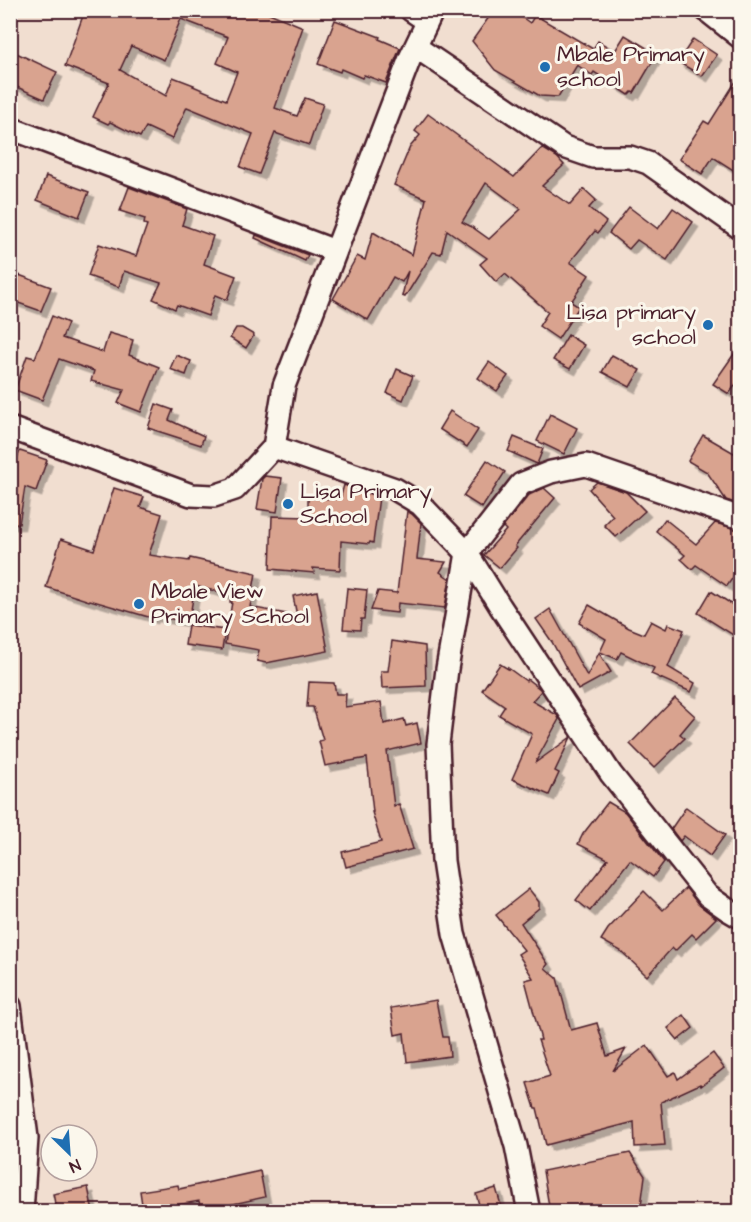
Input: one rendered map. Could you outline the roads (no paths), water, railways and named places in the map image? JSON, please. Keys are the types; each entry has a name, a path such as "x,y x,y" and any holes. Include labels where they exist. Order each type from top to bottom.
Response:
{"street":[{"path":"706,10 741,37"},
{"path":"10,428 191,495 214,496 235,489 274,447 284,386 416,46 424,14"},
{"path":"416,46 564,147 593,157 630,157 648,164 741,228"},
{"path":"10,128 335,251"},
{"path":"274,447 395,489 420,504 467,553 611,774 708,896 741,917"},
{"path":"529,1212 516,1146 454,934 443,861 438,744 447,669 467,553 522,484 551,472 586,465 741,518"},
{"path":"10,1006 27,1138 22,1212"}],"place":[{"name":"Mbale Primary school","path":"545,67"},
{"name":"Lisa primary school","path":"708,325"},
{"name":"Lisa Primary School","path":"288,504"},
{"name":"Mbale View Primary School","path":"139,604"}]}
